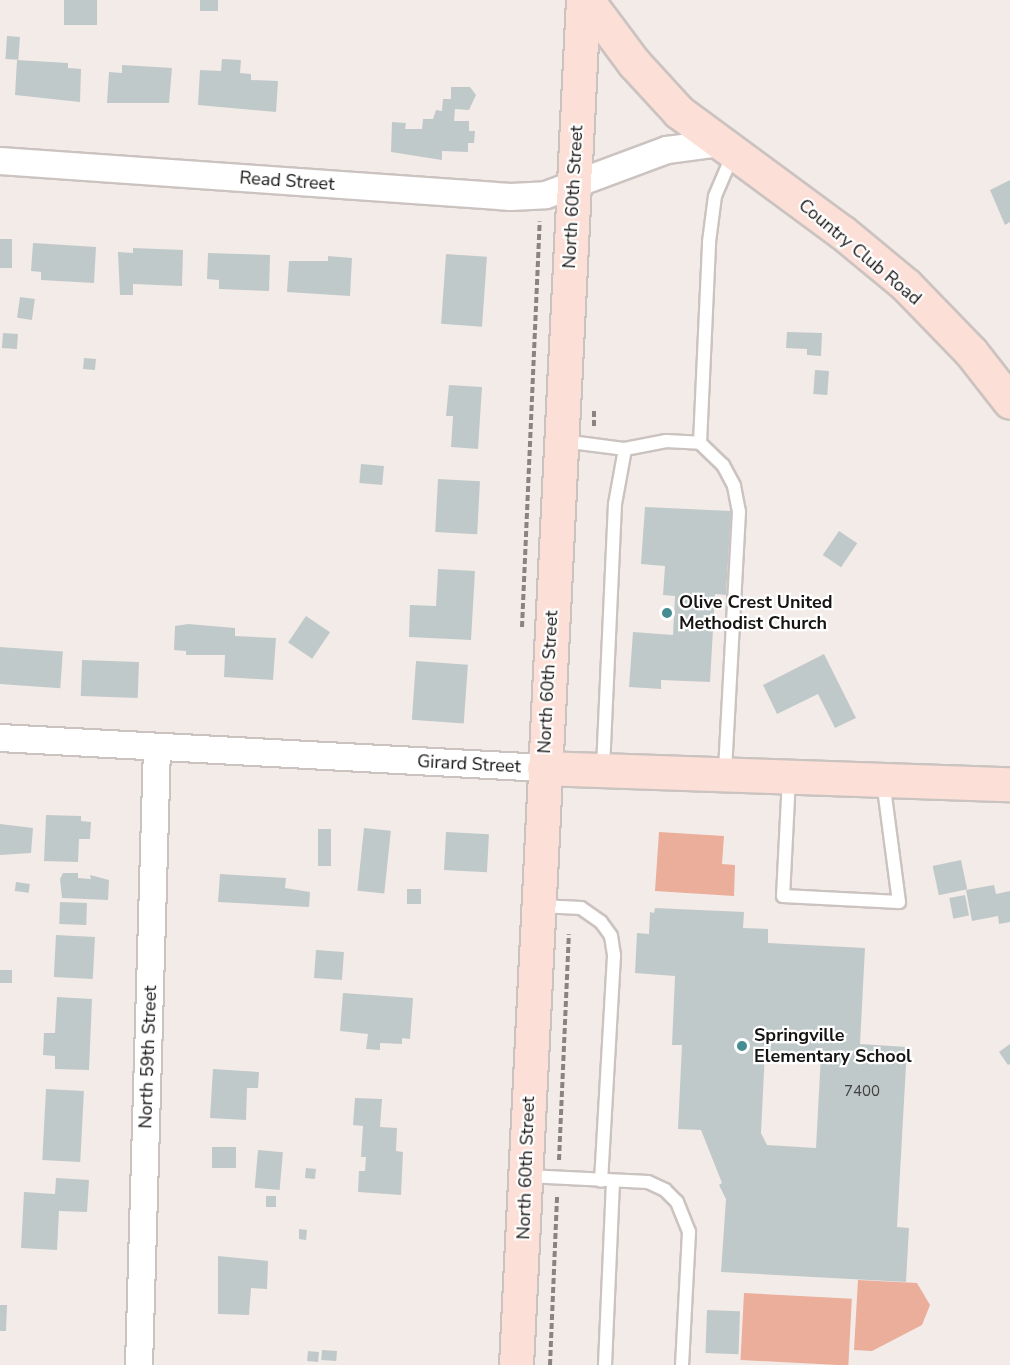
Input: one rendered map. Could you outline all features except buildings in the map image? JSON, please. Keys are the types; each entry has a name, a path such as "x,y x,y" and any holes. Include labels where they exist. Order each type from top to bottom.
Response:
{"main road":[{"name":"Country Club Road","path":"585,0 652,84 727,148 842,232 906,285 971,352 1010,402"},
{"name":"North 60th Street","path":"516,1365 542,1177 537,906 585,0"},
{"name":"Girard Street","path":"544,768 1010,784"}],"street":[{"path":"574,186 667,150 727,148"},
{"name":"Read Street","path":"0,161 512,197 546,195 574,186"},
{"name":"Girard Street","path":"0,738 544,768"},
{"name":"North 59th Street","path":"139,1365 157,748"}],"lane":[{"path":"700,444 709,242 715,196 727,148"},
{"path":"561,441 625,449 666,441 700,444 723,465 734,486 739,512 725,774"},
{"path":"603,770 615,504 625,449"},
{"path":"789,777 783,896 899,902 883,780"},
{"path":"537,906 569,907 590,912 611,936 614,956 604,1365"},
{"path":"542,1177 648,1182 665,1190 686,1218 689,1232 682,1365"}],"path":[{"path":"550,1365 542,1177 569,907"}],"shaded area":[{"path":"659,832 724,836 722,864 735,865 734,896 655,891"},
{"path":"858,1280 917,1283 930,1305 922,1325 872,1351 854,1350"},
{"path":"744,1293 852,1299 848,1365 740,1360"}],"place":[{"name":"Olive Crest United Methodist Church","path":"667,613"},
{"name":"Springville Elementary School","path":"742,1046"}]}
